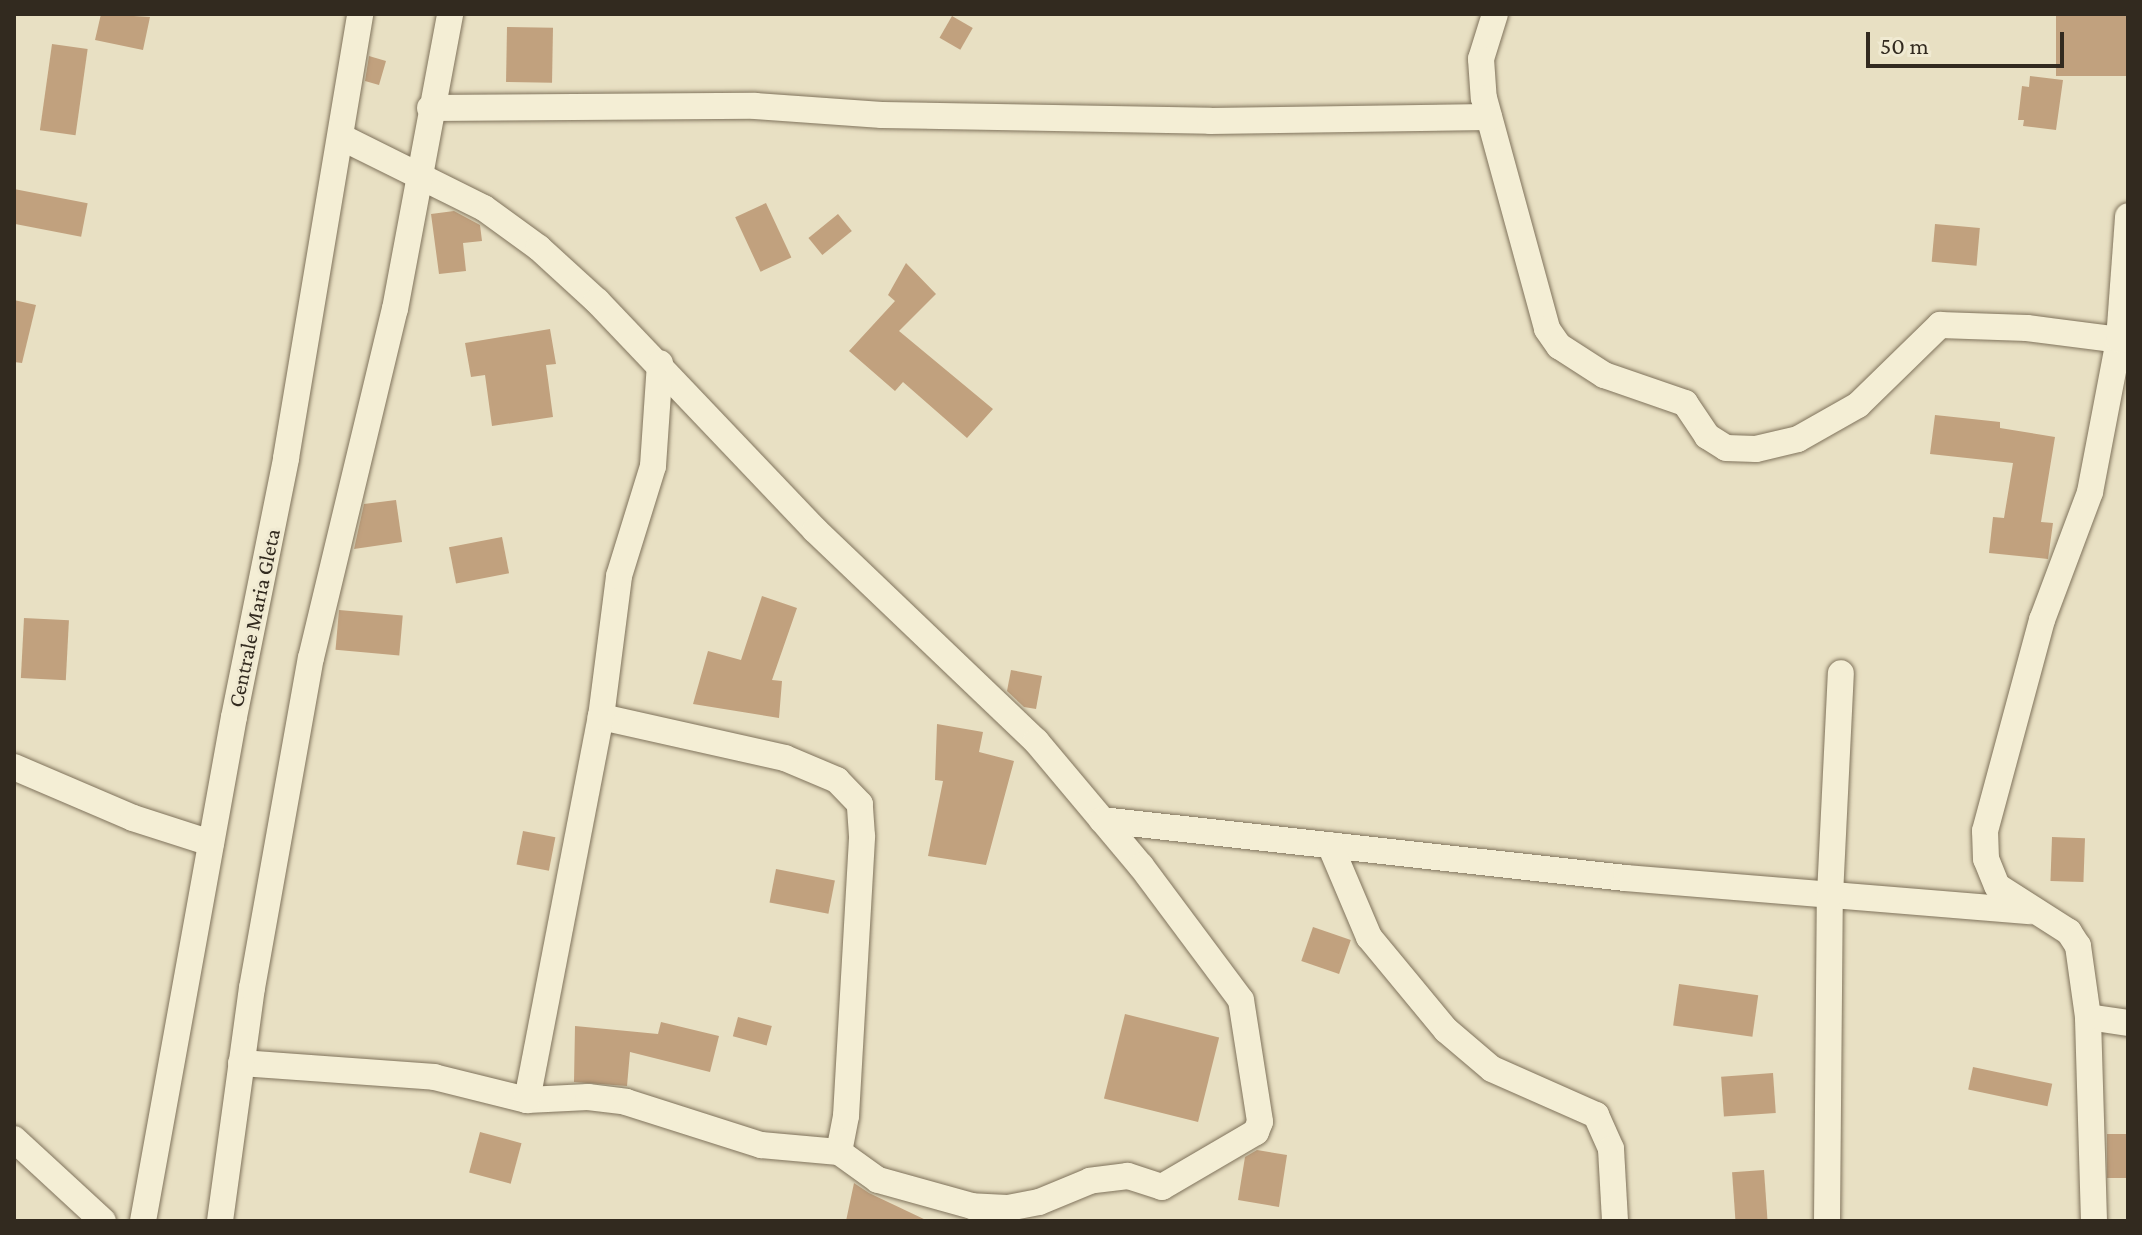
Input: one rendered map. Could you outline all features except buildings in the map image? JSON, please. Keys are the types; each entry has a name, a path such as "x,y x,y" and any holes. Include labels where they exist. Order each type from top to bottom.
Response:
{"street":[{"name":"Centrale Maria Gleta","path":"143,1221 343,138 360,14"},
{"path":"220,1221 241,1063 311,658 395,309 416,172 450,14"},
{"path":"1495,14 1481,59 1489,117 1553,338 1604,375 1685,403 1707,436 1726,448 1756,449 1798,439 1858,405 1940,325 2027,328 2119,340"},
{"path":"430,108 755,106 882,115 980,113 1210,121 1489,117"},
{"path":"241,1063 434,1077 527,1100 588,1097 626,1102 761,1145 839,1152 878,1180 911,1191 1007,1208 1111,1177 1128,1176 1162,1187 1256,1132 1260,1122 1241,1000 1102,820 1036,741 815,530 660,363 539,248 484,208 343,138"},
{"path":"2094,1221 2088,1017 2078,946 2069,932 2031,911 1997,886 1986,859 1985,831 2042,620 2090,492 2119,340 2128,216"},
{"path":"527,1100 601,717 619,576 653,466 660,363"},
{"path":"1827,1221 1830,895 1841,673"},
{"path":"601,717 785,758 837,780 860,804 847,1100 839,1152"},
{"path":"14,767 133,818 211,843"},
{"path":"1102,820 1830,895 2031,911"},
{"path":"1330,845 1369,937 1446,1030 1492,1069 1596,1115 1611,1149 1615,1221"},
{"path":"2088,1017 2128,1023"},
{"path":"14,1139 103,1221"}]}
